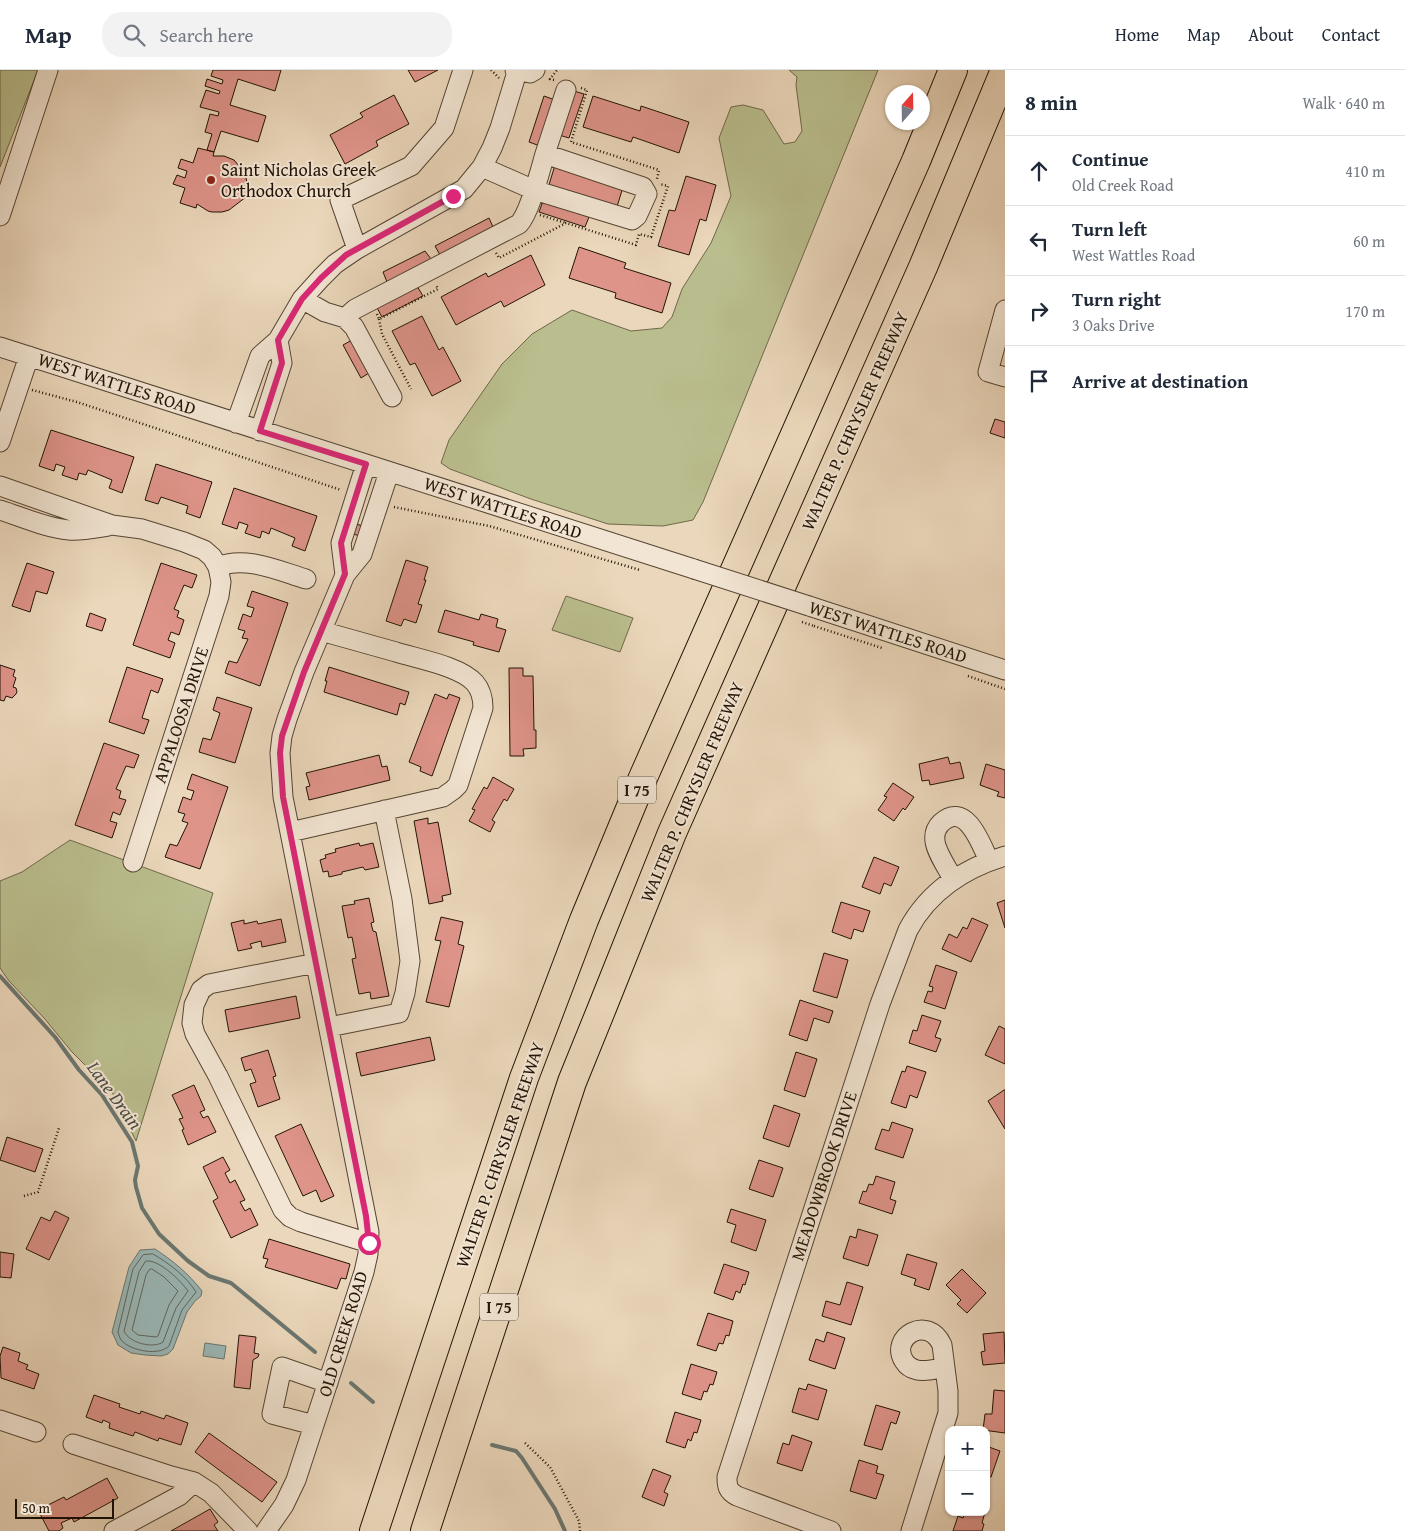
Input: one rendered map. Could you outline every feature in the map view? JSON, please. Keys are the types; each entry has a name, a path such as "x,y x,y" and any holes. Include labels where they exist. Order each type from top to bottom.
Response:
{"highway":[{"name":"WALTER P. CHRYSLER FREEWAY","path":"374,1531 524,1078 584,920 642,780 908,179 953,70"},
{"name":"WALTER P. CHRYSLER FREEWAY","path":"425,1531 572,1082 672,833 923,268 1005,70"}],"street":[{"path":"0,216 48,70"},
{"path":"357,249 340,200 411,166 444,128 463,70"},
{"path":"236,423 260,356 278,340 302,299 335,264 357,249 464,189 482,167 500,128 518,73"},
{"path":"345,318 355,309 519,224 527,210 566,90"},
{"path":"482,167 534,190 632,220 637,216 647,194 643,187 545,154"},
{"path":"302,299 325,312 345,318 354,326 392,397"},
{"path":"997,375 1005,310"},
{"path":"260,431 282,363 278,340"},
{"name":"WEST WATTLES ROAD","path":"0,346 1005,670"},
{"path":"0,442 29,356"},
{"path":"345,574 341,543 366,464"},
{"name":"OLD CREEK ROAD","path":"266,1531 278,1517 291,1492 364,1272 369,1243 366,1216 290,832 280,775 280,753 282,736 304,672 345,574 362,554 389,472"},
{"path":"0,486 112,525 142,529 195,545 212,557 218,567 232,562 243,563 306,579"},
{"path":"0,510 54,528 69,530 112,525"},
{"name":"APPALOOSA DRIVE","path":"133,862 219,596 221,582 218,567"},
{"path":"290,832 442,797 454,790 458,785 481,718 483,700 480,691 475,682 458,672 321,631"},
{"path":"329,1027 399,1013 405,993 410,961 402,899 384,810"},
{"name":"MEADOWBROOK DRIVE","path":"831,1531 737,1496 727,1488 727,1477 894,963 908,930 920,910 953,879 969,869 997,858 967,821 954,817 947,819 936,828 935,842 953,879"},
{"path":"316,963 209,984 201,990 197,997 192,1013 192,1023 200,1045 218,1076 283,1210 290,1217 301,1222 369,1243"},
{"path":"314,1425 272,1414 282,1367 328,1383"},
{"path":"911,1531 948,1413 948,1391 944,1367"},
{"path":"0,1420 36,1432"},
{"path":"73,1444 194,1482 211,1493 248,1531"},
{"path":"114,1531 179,1496 194,1482"}],"path":[{"path":"492,70 497,77 518,73"},
{"path":"527,210 566,223"},
{"path":"379,319 382,334 412,389"},
{"path":"27,388 77,402 349,493"},
{"path":"390,506 522,535 648,572"},
{"path":"814,626 884,648"},
{"path":"965,675 1005,690"},
{"path":"24,1196 38,1192 59,1128"},
{"path":"525,1444 550,1467 578,1521 580,1531"}],"green space":[{"path":"0,70 38,70 0,167"},
{"path":"789,70 878,70 703,502 693,520 663,526 608,524 531,499 450,469 441,463 449,440 502,364 532,334 572,310 631,331 662,328 672,317 682,289 711,243 731,196 719,138 731,107 743,105 763,110 784,144 795,142 802,131 796,85 797,77"},
{"path":"566,596 633,618 620,652 552,630"},
{"path":"70,840 213,893 136,1141 112,1092 72,1052 44,1018 9,981 0,968 0,881 22,872"}],"water":[{"path":"155,1249 180,1268 202,1291 201,1296 187,1312 173,1349 168,1354 161,1356 131,1353 118,1345 112,1332 129,1267 140,1250"},
{"path":"205,1343 226,1346 224,1359 203,1356"}],"building":[{"path":"213,70 281,70 275,91 238,79 230,105 266,116 258,142 221,131 214,152 207,150 212,134 205,132 210,114 218,116 219,112 200,107 206,90 219,94 220,91 205,86 207,79 222,84 223,80 211,76"},
{"path":"408,70 438,70 415,82"},
{"path":"574,91 584,94 569,138 559,135"},
{"path":"394,95 409,124 376,141 378,146 345,164 330,135 363,117 360,113"},
{"path":"544,96 555,100 540,146 529,142"},
{"path":"593,96 640,111 641,106 689,122 679,153 633,137 631,142 583,127"},
{"name":"Saint Nicholas Greek Orthodox Church","path":"198,148 214,152 213,156 224,156 234,160 245,173 249,193 229,210 212,212 197,204 196,208 180,203 185,188 173,184 177,175 185,178 187,171 178,168 181,159 193,163"},
{"path":"555,165 623,187 616,210 548,188"},
{"path":"686,176 716,185 706,221 700,219 689,255 658,246 669,210 675,211"},
{"path":"543,201 589,217 585,227 539,212"},
{"path":"489,218 493,227 440,255 435,246"},
{"path":"579,247 626,263 624,268 671,283 662,313 615,298 616,293 569,278"},
{"path":"425,251 431,259 387,282 383,272"},
{"path":"531,255 545,285 504,307 501,301 456,325 441,297 486,273 488,277"},
{"path":"417,286 423,296 382,317 376,306"},
{"path":"422,316 439,350 443,347 461,381 432,396 415,363 410,365 392,331"},
{"path":"352,340 369,373 361,378 343,345"},
{"path":"995,419 1005,422 1005,438 990,433"},
{"path":"51,430 134,457 122,493 109,488 112,480 88,470 86,475 79,473 77,480 62,475 65,467 56,464 54,471 39,466"},
{"path":"156,464 212,482 200,518 186,513 188,506 161,497 158,504 145,500"},
{"path":"234,488 317,516 305,551 292,546 295,538 271,528 269,534 262,531 260,538 245,533 248,525 239,522 237,529 222,524"},
{"path":"356,524 363,526 360,536 353,534"},
{"path":"406,560 428,567 418,604 422,605 416,623 404,619 401,626 386,621"},
{"path":"27,563 54,572 47,594 36,591 30,612 12,606"},
{"path":"161,563 197,575 192,588 184,585 174,609 179,611 177,617 184,620 179,635 171,632 168,640 175,643 170,658 133,645"},
{"path":"252,591 288,603 260,686 225,673 229,661 237,663 248,639 242,638 245,631 238,629 243,614 251,617 254,608 247,606"},
{"path":"445,610 479,620 481,614 498,619 496,627 506,630 499,652 473,645 474,642 438,632"},
{"path":"90,613 106,619 102,631 86,626"},
{"path":"0,665 15,670 13,676 16,678 13,687 16,688 16,694 12,698 6,696 4,701 0,700"},
{"path":"127,667 163,679 158,693 151,690 142,718 149,720 144,734 109,722"},
{"path":"329,667 409,692 405,705 400,703 397,715 324,692"},
{"path":"509,668 523,668 523,676 533,676 536,748 523,749 524,756 510,756"},
{"path":"435,694 447,699 449,694 460,698 432,776 420,771 421,767 409,762"},
{"path":"217,697 252,708 235,763 199,752 203,738 211,740 220,713 213,710"},
{"path":"104,743 139,755 134,768 126,766 116,789 121,791 119,798 126,800 120,815 113,812 110,821 117,823 112,838 75,825"},
{"path":"379,755 382,767 387,766 390,780 309,800 306,787 310,786 306,773"},
{"path":"948,757 950,764 960,762 964,778 930,785 929,780 922,781 919,764"},
{"path":"986,764 1005,770 1005,798 997,796 999,792 980,785"},
{"path":"192,774 228,787 200,869 165,857 170,844 177,846 188,823 182,821 185,814 178,812 183,797 191,800 194,791 187,789"},
{"path":"493,777 514,789 507,801 504,799 492,820 495,822 490,832 469,821 475,810 472,809 484,787 487,789"},
{"path":"893,783 914,797 894,821 878,810 887,797 884,796"},
{"path":"428,818 428,824 438,822 451,894 442,896 443,901 429,904 414,821"},
{"path":"359,843 360,846 373,843 379,867 365,870 363,867 329,877 328,871 323,872 320,860 326,858 325,855 336,852 335,849"},
{"path":"874,857 899,867 891,886 884,883 880,894 862,887"},
{"path":"369,898 374,922 371,923 373,931 376,932 389,996 371,999 370,992 359,994 352,959 356,958 352,937 348,938 342,906 355,904 354,901"},
{"path":"1005,900 1005,928 997,903"},
{"path":"841,902 870,911 863,932 854,929 851,939 832,932"},
{"path":"441,917 463,922 458,944 464,946 449,1007 426,1002 441,941 435,940"},
{"path":"972,918 988,925 971,962 942,949 949,934 957,938 963,927 967,929"},
{"path":"281,919 286,942 262,947 261,941 250,944 252,948 238,951 231,923 244,920 244,924 257,921 258,924"},
{"path":"824,953 848,960 837,998 813,991"},
{"path":"936,965 957,972 945,1009 924,1002 928,991 932,992 933,987 929,986"},
{"path":"296,996 300,1018 229,1032 225,1010"},
{"path":"800,1000 833,1011 829,1023 814,1018 807,1041 789,1035"},
{"path":"922,1015 941,1021 935,1037 941,1039 936,1052 909,1043 913,1030 917,1031"},
{"path":"999,1026 1005,1029 1005,1064 985,1055"},
{"path":"430,1037 435,1060 361,1076 356,1053"},
{"path":"268,1050 276,1076 273,1077 280,1099 258,1107 250,1084 256,1082 251,1069 245,1071 241,1058"},
{"path":"796,1052 817,1059 805,1097 784,1090"},
{"path":"907,1066 926,1072 917,1098 910,1095 906,1108 891,1103 902,1071 905,1072"},
{"path":"194,1085 205,1110 200,1112 203,1118 208,1116 216,1132 188,1145 179,1119 183,1118 172,1095"},
{"path":"1005,1090 1005,1129 988,1101"},
{"path":"774,1105 800,1114 789,1147 763,1138"},
{"path":"892,1122 913,1129 903,1158 875,1149 882,1129 889,1131"},
{"path":"301,1124 334,1196 321,1202 316,1190 303,1196 275,1136"},
{"path":"7,1137 43,1149 35,1172 0,1160"},
{"path":"223,1157 230,1170 225,1173 230,1183 235,1180 245,1200 240,1202 245,1211 250,1208 258,1225 231,1238 213,1201 218,1198 203,1167"},
{"path":"759,1160 783,1168 773,1197 749,1189"},
{"path":"876,1176 895,1182 890,1199 896,1201 892,1214 859,1203 863,1191 866,1192 869,1184 873,1185"},
{"path":"731,1209 766,1220 756,1251 731,1242 736,1225 727,1222"},
{"path":"55,1211 69,1218 49,1260 26,1249 41,1217 50,1221"},
{"path":"858,1229 878,1235 868,1266 843,1258 850,1236 856,1238"},
{"path":"269,1239 350,1264 346,1279 341,1278 337,1289 265,1267 268,1259 263,1258"},
{"path":"0,1252 14,1254 11,1278 0,1277"},
{"path":"907,1254 937,1263 929,1290 914,1285 916,1279 901,1274"},
{"path":"724,1264 749,1272 745,1285 743,1284 740,1293 736,1291 733,1300 714,1293"},
{"path":"962,1269 986,1293 967,1313 957,1304 961,1300 946,1285"},
{"path":"847,1282 863,1287 851,1325 822,1316 826,1301 840,1305"},
{"path":"708,1313 733,1321 729,1336 726,1335 723,1344 719,1343 716,1351 697,1345"},
{"path":"827,1332 845,1338 835,1369 809,1360 816,1339 824,1342"},
{"path":"1004,1332 1005,1363 983,1365 981,1352 985,1351 983,1334"},
{"path":"239,1335 256,1337 254,1353 259,1354 253,1360 250,1389 234,1387"},
{"path":"3,1347 20,1353 18,1361 28,1365 26,1369 39,1374 34,1389 1,1378 0,1356"},
{"path":"691,1364 717,1372 713,1385 710,1384 707,1392 704,1391 701,1400 682,1394"},
{"path":"808,1384 827,1390 818,1420 792,1412 799,1388 806,1390"},
{"path":"994,1390 1005,1391 1005,1433 990,1431 990,1426 984,1426 985,1414 992,1414"},
{"path":"94,1395 120,1404 119,1407 140,1414 141,1411 164,1419 166,1415 188,1423 181,1445 159,1438 158,1441 135,1432 133,1436 109,1428 110,1423 103,1420 102,1423 86,1417"},
{"path":"876,1405 900,1412 896,1424 891,1422 882,1450 864,1445"},
{"path":"675,1412 701,1420 697,1433 694,1432 691,1441 688,1439 685,1448 666,1442"},
{"path":"209,1433 277,1482 262,1502 195,1452"},
{"path":"792,1435 812,1442 802,1471 777,1463 783,1443 789,1445"},
{"path":"990,1447 1000,1451 990,1477"},
{"path":"859,1460 878,1466 876,1473 884,1475 876,1499 850,1491"},
{"path":"653,1469 671,1476 664,1492 668,1494 664,1506 642,1497"},
{"path":"107,1478 118,1498 74,1522 72,1518 61,1523 63,1528 59,1531 49,1531 38,1510 64,1497 66,1500"},
{"path":"210,1509 218,1522 214,1525 218,1531 171,1531"},
{"path":"958,1516 963,1518 964,1516 984,1516 982,1531 953,1531"}],"waterway":[{"name":"Lane Drain","path":"0,976 55,1037 79,1070 102,1095 132,1142 138,1166 135,1180 136,1187 142,1208 159,1234 188,1261 209,1276 231,1283 315,1352"},
{"name":"Lane Drain","path":"351,1383 373,1402"},
{"name":"Lane Drain","path":"492,1445 516,1451 522,1458 555,1509 565,1531"}],"place":[{"name":"Saint Nicholas Greek Orthodox Church","path":"211,180"}],"route":[{"path":"369,1243 366,1216 280,775 282,736 287,719 304,672 345,574 341,543 366,464 260,431 282,363 278,340 302,299 346,255 453,196"}]}
